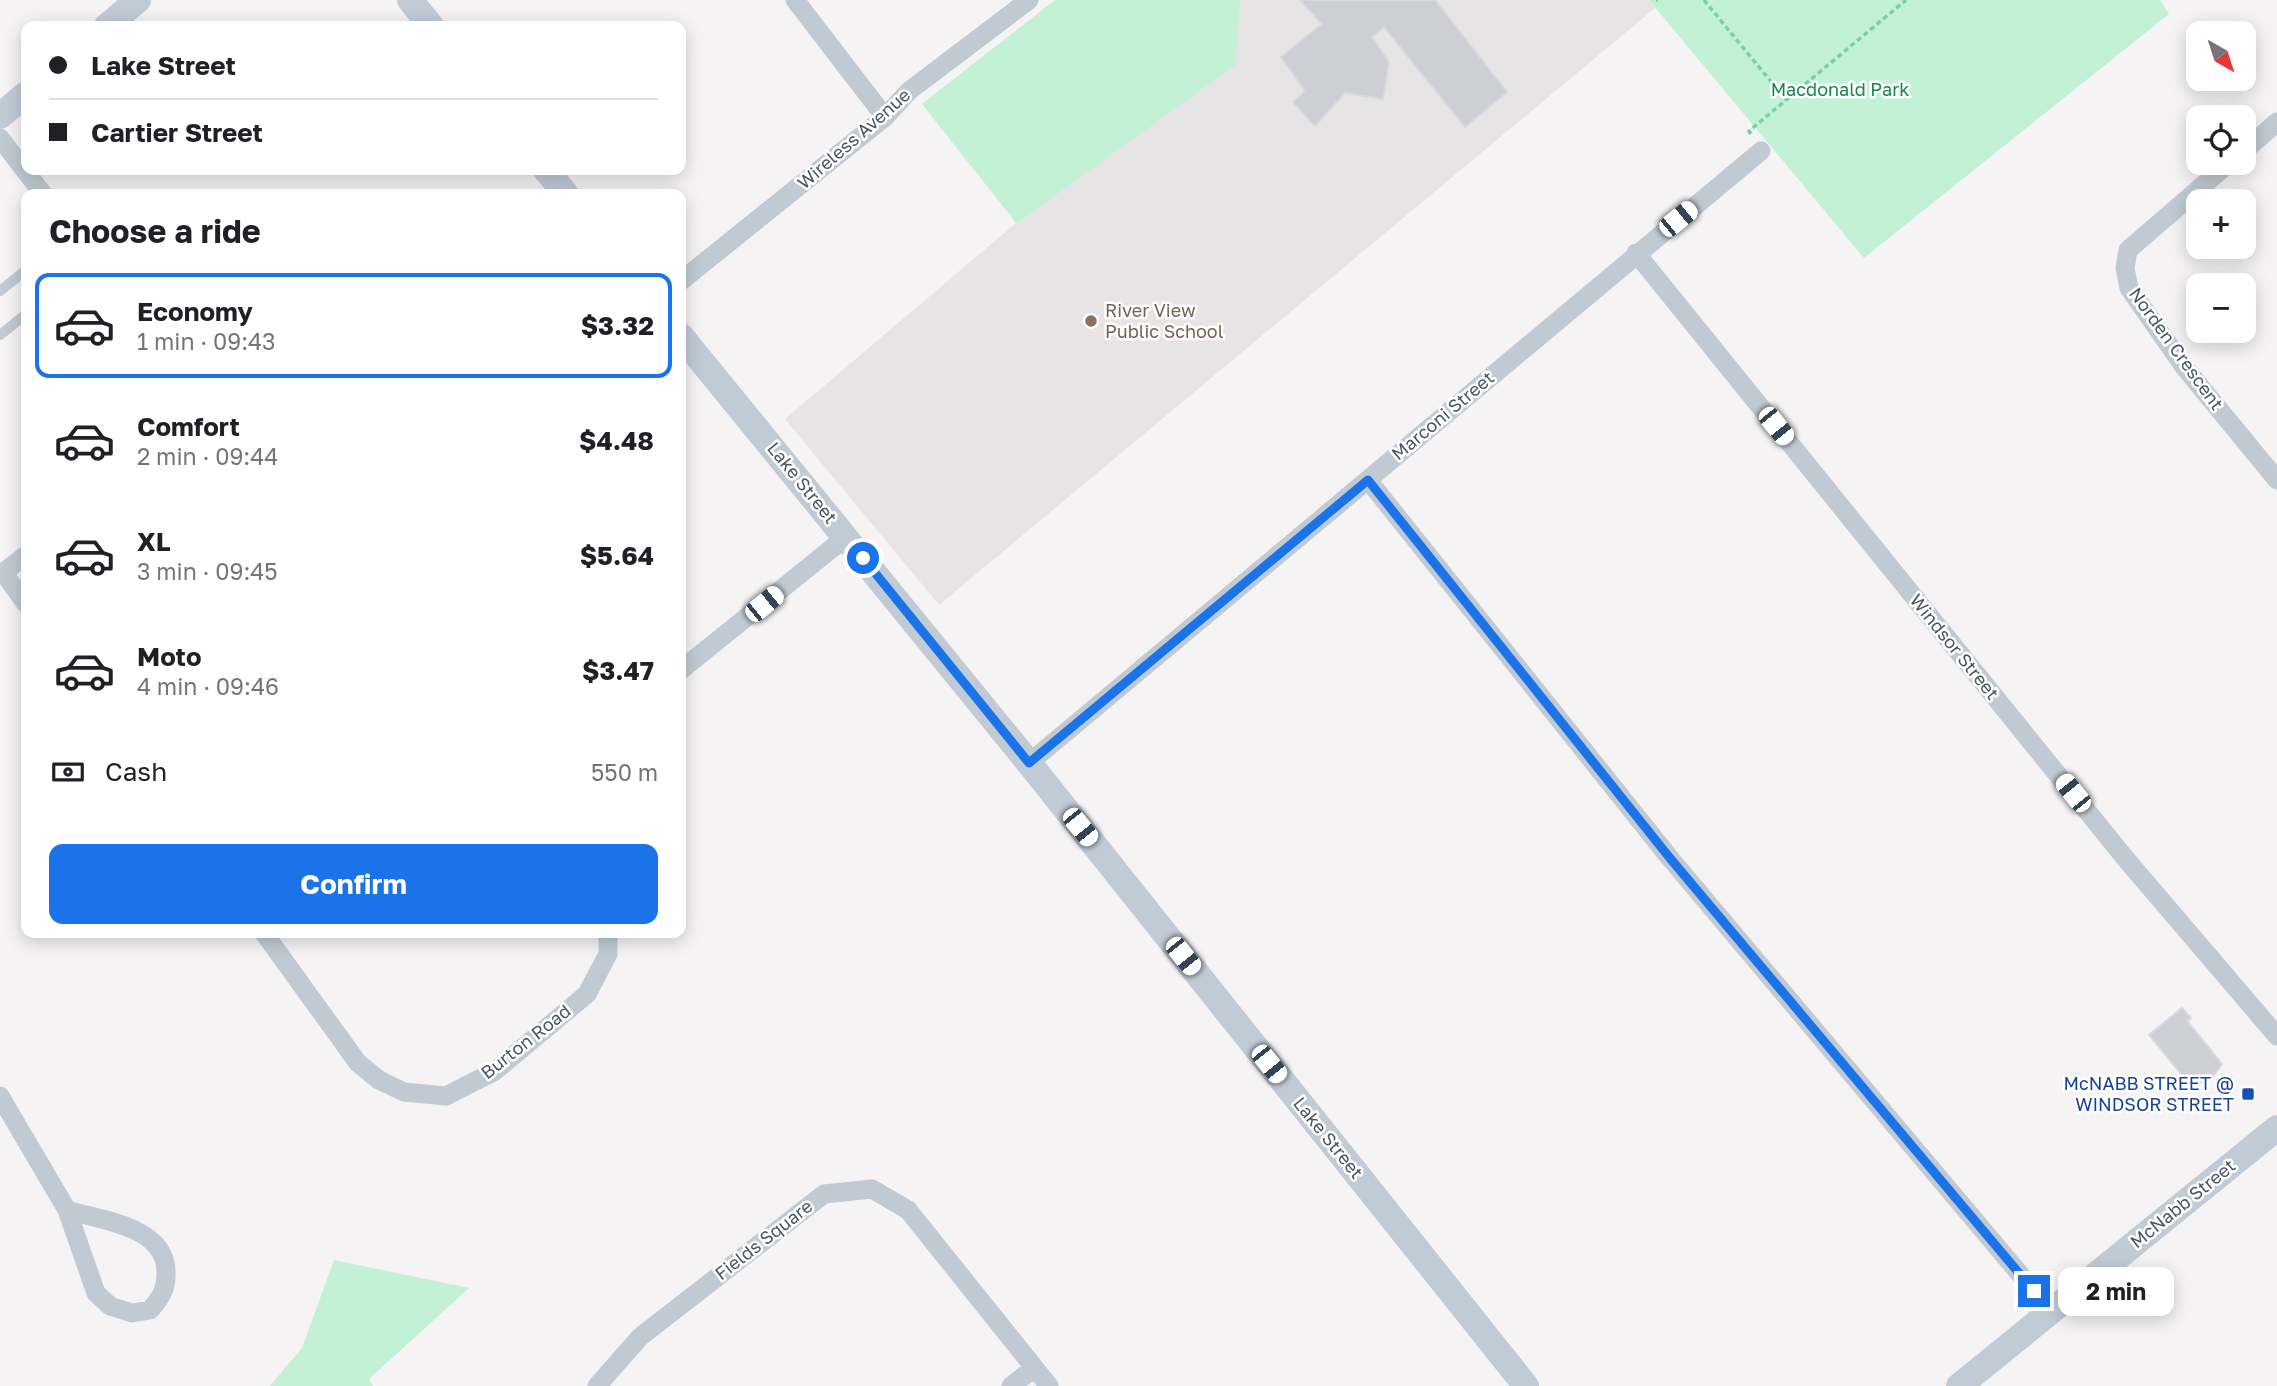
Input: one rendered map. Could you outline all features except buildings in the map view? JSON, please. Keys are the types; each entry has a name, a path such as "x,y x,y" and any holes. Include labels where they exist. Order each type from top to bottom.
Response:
{"street":[{"path":"113,21 138,0"},
{"path":"410,0 427,21"},
{"path":"795,0 885,117"},
{"name":"Wireless Avenue","path":"686,277 885,117 909,91 1029,0"},
{"path":"0,116 21,98"},
{"path":"2256,140 2277,122"},
{"path":"0,138 21,165"},
{"name":"Marconi Street","path":"1029,763 1761,151"},
{"path":"28,175 39,189"},
{"path":"550,175 562,189"},
{"name":"Norden Crescent","path":"2215,175 2128,250 2124,268 2129,289 2185,368 2277,480"},
{"name":"Windsor Street","path":"1636,253 2125,858 2277,1036"},
{"name":"Lake Street","path":"686,341 1029,763 1526,1386"},
{"path":"1368,480 1678,868 2051,1311"},
{"path":"686,666 846,537"},
{"path":"21,559 2,573 21,598"},
{"name":"Burton Road","path":"268,938 358,1063 379,1080 404,1092 446,1096 495,1071 587,994 608,954 608,938"},
{"path":"0,1096 66,1210 96,1293 110,1306 132,1313 150,1310 165,1289 166,1258 158,1246 126,1227 66,1210"},
{"name":"McNabb Street","path":"1959,1386 2277,1128"},
{"name":"Fields Square","path":"597,1386 640,1337 824,1194 872,1189 908,1210 1049,1386"},
{"path":"1012,1386 1034,1367"}],"lane":[{"path":"0,291 21,274"},
{"path":"0,335 21,318"}],"path":[{"path":"1704,0 1786,100"},
{"path":"1761,151 1749,131 1906,0"}],"shaded area":[{"name":"River View Public School","path":"1055,0 1649,0 1655,8 939,605 785,419 1016,223 922,104"}],"green space":[{"path":"1055,0 1237,0 1240,3 1235,65 1017,223 922,104"},
{"name":"Macdonald Park","path":"1649,0 2160,0 2169,14 1864,258"},
{"path":"334,1260 469,1288 369,1379 373,1386 270,1386 302,1348"}],"place":[{"name":"River View Public School","path":"1091,321"},
{"name":"McNABB STREET @ WINDSOR STREET","path":"2248,1094"}],"route":[{"path":"863,558 1029,763 1368,480 1669,857 2034,1291"}]}
